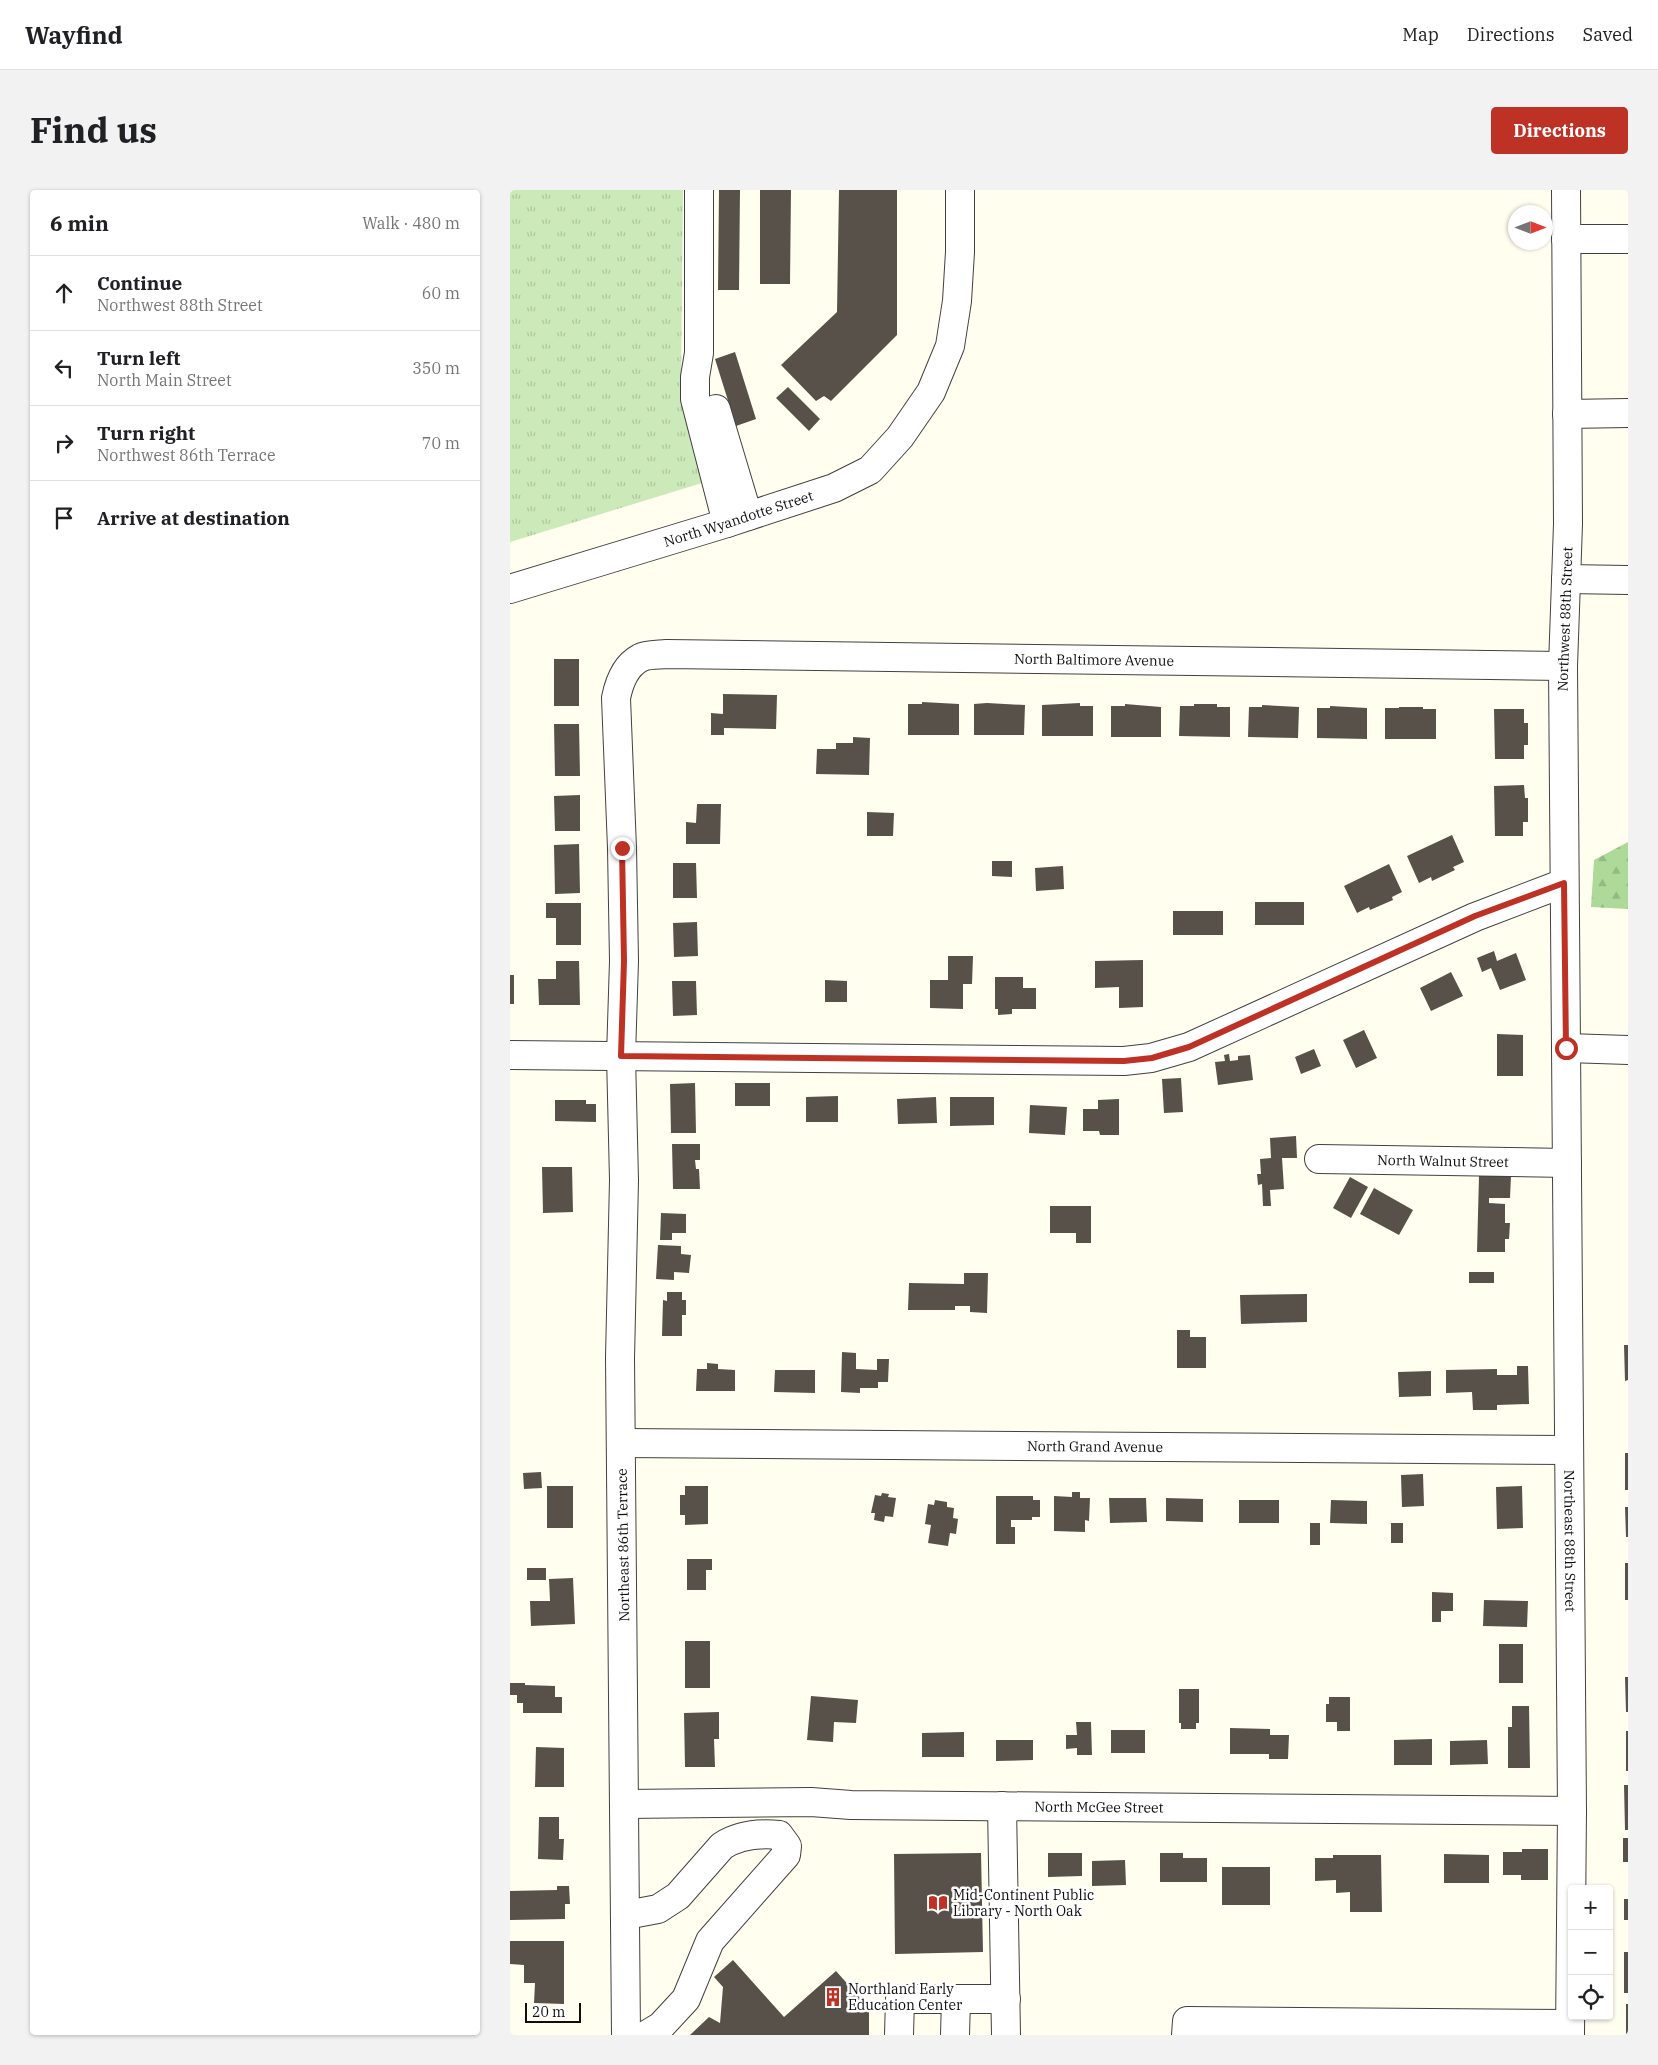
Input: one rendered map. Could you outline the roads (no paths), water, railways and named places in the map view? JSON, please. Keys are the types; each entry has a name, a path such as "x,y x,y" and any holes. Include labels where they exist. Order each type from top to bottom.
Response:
{"street":[{"path":"699,190 699,353 695,377 695,399 738,520"},
{"name":"North Wyandotte Street","path":"510,589 738,520 834,488 870,470 900,437 931,392 950,346 957,301 960,252 960,190"},
{"name":"Northwest 88th Street","path":"1566,190 1568,524 1563,666 1566,1048"},
{"path":"1566,239 1628,239"},
{"path":"1567,414 1628,413"},
{"path":"1566,579 1628,580"},
{"name":"North Baltimore Avenue","path":"628,668 640,658 667,654 1563,666"},
{"name":"Northeast 86th Terrace","path":"626,2035 620,1358 624,1180 621,1056 624,961 616,698 619,683 628,668"},
{"path":"510,1055 1124,1061 1152,1058 1189,1047 1475,916 1564,883"},
{"path":"1566,1048 1628,1050"},
{"name":"Northeast 88th Street","path":"1566,1048 1572,1811 1570,2029"},
{"name":"North Walnut Street","path":"1319,1159 1567,1163"},
{"name":"North Grand Avenue","path":"621,1443 1568,1450"},
{"name":"North McGee Street","path":"625,1804 811,1802 852,1805 1572,1811"},
{"path":"1002,1806 1006,2035"},
{"path":"626,1915 658,1909 678,1896 722,1846 731,1840 770,1834 779,1835 787,1846 786,1855 710,1941 686,1999 661,2026 646,2035"},
{"path":"899,2035 900,1999 1006,1999"},
{"path":"955,2035 956,1999"},
{"path":"1186,2035 1187,2021 1570,2029"}],"place":[{"name":"Mid-Continent Public Library - North Oak","path":"938,1903"},
{"name":"Northland Early Education Center","path":"833,1997"}]}
